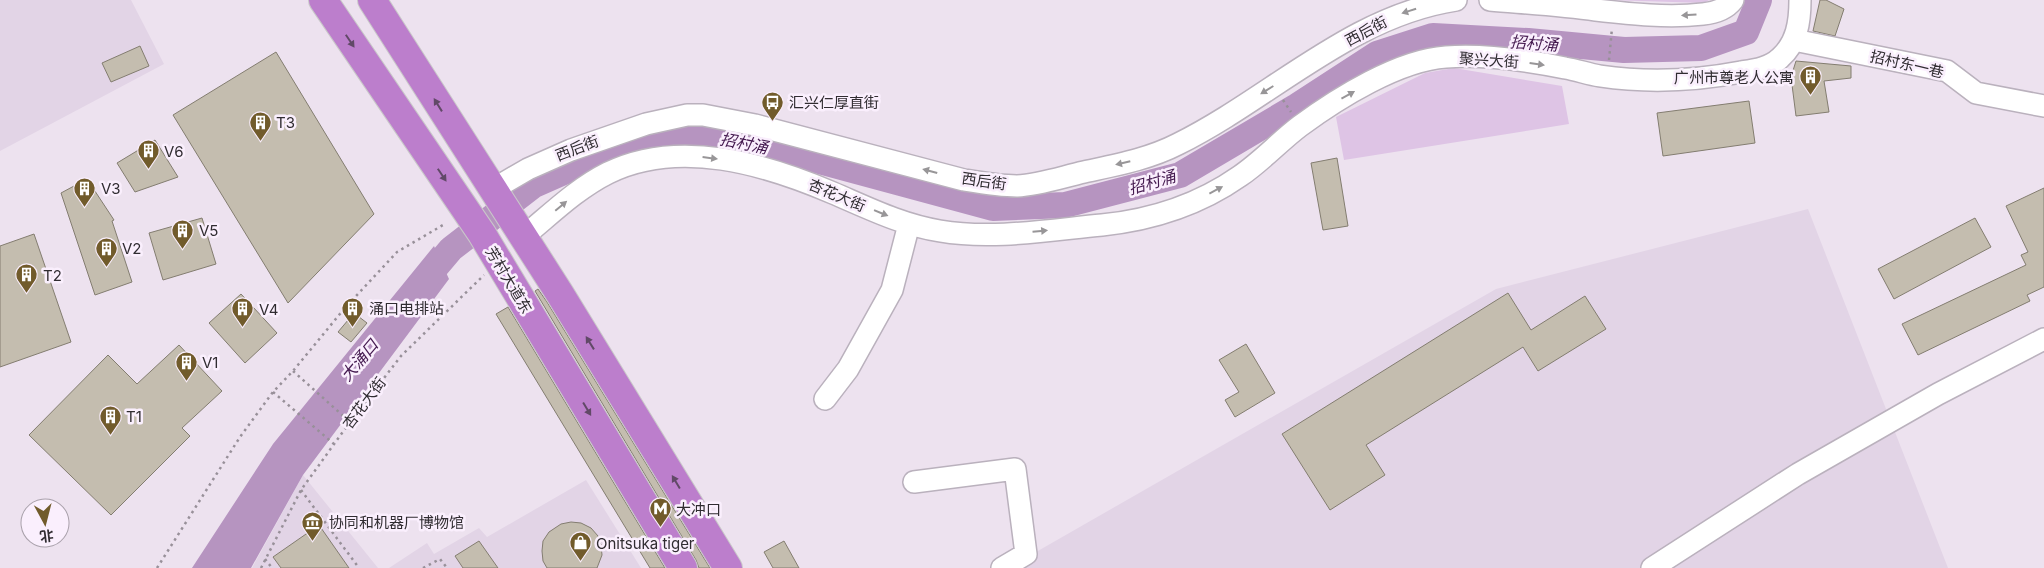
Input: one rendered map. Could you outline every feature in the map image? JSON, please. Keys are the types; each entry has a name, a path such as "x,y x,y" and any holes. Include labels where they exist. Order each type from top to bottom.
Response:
{"highway":[{"name":"芳村大道东","path":"323,0 477,226 683,568"},
{"path":"372,0 608,372 728,568"}],"street":[{"name":"西后街","path":"506,211 528,169 571,150 646,124 687,115 703,115 755,125 964,180 987,184 1019,186 1077,174 1158,153 1198,134 1355,36 1391,18 1424,6 1456,0"},
{"path":"1490,0 1614,13 1678,16 1704,14 1718,10 1729,5 1733,0"},
{"name":"聚兴大街","path":"1172,210 1242,175 1301,125 1338,101 1401,67 1422,60 1448,57 1502,59 1566,68 1599,76 1647,81 1732,74 1771,65 1780,58 1794,40 1799,26 1800,0"},
{"name":"招村东一巷","path":"1794,40 1947,71 1976,93 2044,106"},
{"name":"杏花大街","path":"506,211 577,193 608,173 642,161 678,157 698,157 752,165 793,177 909,224 965,234 1022,232 1122,222 1172,210"},
{"path":"825,399 848,370 892,290 909,224"},
{"path":"1652,568 1798,474 1938,394 2044,339"},
{"path":"914,482 1015,469 1026,554 1002,568"}],"path":[{"path":"1609,64 1613,27"},
{"path":"1273,86 1301,125"},
{"path":"157,568 240,437 274,392 294,371 344,309 397,252 443,225"},
{"name":"杏花大街","path":"261,568 301,490 401,356 498,262"},
{"path":"294,371 350,422"},
{"path":"274,392 334,444"},
{"path":"301,490 359,568"},
{"path":"266,559 272,568"},
{"path":"423,568 440,559 447,568"}],"shaded area":[{"path":"0,0 131,0 164,64 0,151"},
{"path":"1611,0 1709,0 1704,3"},
{"path":"1454,68 1562,86 1569,124 1344,160 1336,117 1425,73"},
{"path":"1808,209 1948,568 1008,568 1496,289"},
{"path":"303,475 378,568 252,568"},
{"path":"586,480 641,568 389,568 427,543 434,554 479,528 487,537"}],"water":[{"name":"大涌口","path":"434,246 449,279 303,475 251,568 192,568 273,444"}],"building":[{"path":"1820,0 1826,0 1844,9 1835,36 1813,31"},
{"path":"140,46 149,66 111,82 102,63"},
{"name":"T3","path":"276,52 374,214 288,303 173,115"},
{"name":"广州市尊老人公寓","path":"1796,61 1851,66 1851,78 1824,81 1829,112 1796,116 1791,77"},
{"path":"1749,101 1755,143 1663,156 1657,113"},
{"name":"V6","path":"155,140 178,177 135,192 117,163"},
{"path":"1337,158 1348,226 1323,230 1311,163"},
{"path":"87,179 114,220 112,221 132,282 95,295 61,193"},
{"path":"2044,188 2044,287 2027,295 2030,301 1918,355 1902,324 2026,265 2021,255 2028,252 2006,206"},
{"name":"V5","path":"202,218 216,264 163,280 149,233"},
{"path":"1975,218 1991,247 1894,299 1878,269"},
{"name":"T2","path":"34,234 71,342 0,367 0,246"},
{"path":"538,289 710,568 699,568 535,291"},
{"path":"1508,293 1531,330 1585,296 1606,329 1538,371 1523,347 1366,445 1385,475 1330,510 1282,434"},
{"name":"V4","path":"241,294 277,333 245,363 209,323"},
{"path":"508,307 665,568 650,568 496,314"},
{"name":"涌口电排站","path":"354,313 367,323 351,342 338,332"},
{"path":"1246,344 1275,393 1235,417 1225,400 1239,392 1219,360"},
{"name":"T1","path":"179,345 222,391 182,428 190,436 111,515 29,435 108,355 137,384"},
{"path":"581,523 591,528 598,536 602,555 597,568 547,568 543,561 543,541 549,532 561,524"},
{"name":"协同和机器厂博物馆","path":"319,525 349,568 281,568 273,557"},
{"path":"479,541 498,568 463,568 455,556"},
{"path":"784,541 799,568 773,568 764,552"}],"waterway":[{"name":"招村涌","path":"418,288 451,249 534,185 620,147 696,136 734,138 993,208 1065,205 1180,175 1297,106 1377,54 1433,36 1528,41 1624,50 1701,48 1746,32 1759,0"}],"place":[{"name":"广州市尊老人公寓","path":"1810,96"},
{"name":"汇兴仁厚直街","path":"773,121"},
{"name":"T3","path":"260,141"},
{"name":"V6","path":"148,170"},
{"name":"V3","path":"85,207"},
{"name":"V5","path":"183,249"},
{"name":"V2","path":"106,267"},
{"name":"T2","path":"27,294"},
{"name":"涌口电排站","path":"353,327"},
{"name":"V4","path":"243,328"},
{"name":"V1","path":"186,381"},
{"name":"T1","path":"110,435"},
{"name":"大冲口","path":"660,528"},
{"name":"协同和机器厂博物馆","path":"313,541"},
{"name":"Onitsuka tiger","path":"580,562"}]}
